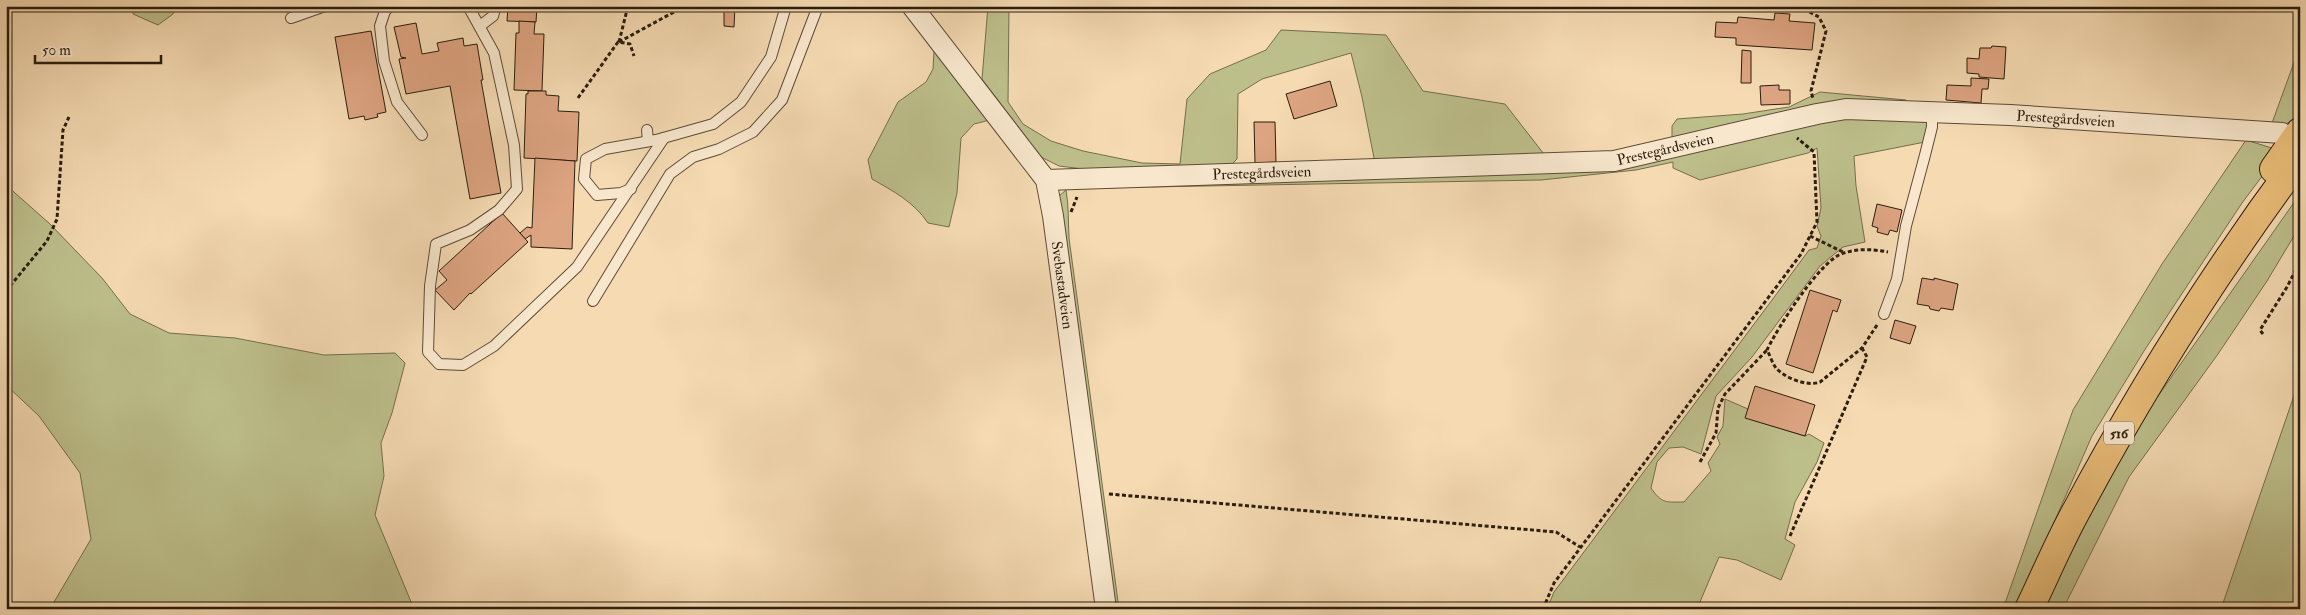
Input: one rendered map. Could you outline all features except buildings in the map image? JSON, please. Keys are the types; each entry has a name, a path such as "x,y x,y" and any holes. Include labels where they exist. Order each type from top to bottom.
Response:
{"main road":[{"name":"516","path":"2244,236 2256,195 2291,133"},
{"name":"516","path":"2029,609 2072,519 2112,445 2169,349 2244,236 2300,158"},
{"name":"516","path":"2244,236 2276,212 2300,180"}],"street":[{"name":"Svebastadveien","path":"912,6 1046,180 1053,216 1106,609"},
{"name":"Prestegårdsveien","path":"1046,180 1614,162 1817,114 1846,109 2010,115 2291,133"}],"lane":[{"path":"291,18 325,6"},
{"path":"390,6 385,11 380,26 384,60 397,102 422,135"},
{"path":"468,6 494,53 514,145 517,189 499,210 470,230 436,244 430,286 428,352 440,364 463,365 494,346 577,267 664,138"},
{"path":"480,26 494,16 496,6"},
{"path":"631,189 622,193 597,195 584,179 586,159 605,149 664,138 713,124 741,102 771,57 786,6"},
{"path":"593,301 670,174 693,157 719,149 753,132 782,100 818,6"},
{"path":"1884,314 1894,290 1906,226 1932,127 1932,112"},
{"path":"647,130 648,141"}],"path":[{"path":"578,98 618,42 628,6"},
{"path":"618,42 686,6"},
{"path":"1798,6 1819,17 1826,31 1811,91 1817,114"},
{"path":"618,42 630,44 634,56"},
{"path":"6,291 47,241 57,219 63,130 69,117"},
{"path":"1543,609 1554,583 1800,254 1810,236 1817,222 1814,152 1798,138 1789,140"},
{"path":"1070,216 1075,199 1080,194"},
{"path":"1810,236 1845,253"},
{"path":"1700,462 1716,433 1718,408 1725,394 1767,350 1776,331 1816,276 1838,255 1855,250 1880,250 1902,254"},
{"path":"2263,334 2260,330 2300,262"},
{"path":"1767,350 1775,367 1787,376 1813,385 1820,382 1862,348 1884,314"},
{"path":"1790,536 1867,358 1862,348"},
{"path":"1107,484 1110,504"},
{"path":"1109,494 1556,532 1580,547"}],"green space":[{"path":"132,6 176,6 173,14 158,25 133,14"},
{"path":"900,6 905,6 990,120 974,124 961,138 957,193 949,227 928,223 910,203 872,179 868,160 898,102 926,82 933,69 934,51"},
{"path":"988,6 1009,6 1008,102 1023,124 1051,141 1083,151 1142,163 1180,164 1187,99 1210,74 1266,50 1281,30 1386,35 1423,91 1505,104 1547,158 1375,163 1351,53 1262,79 1238,94 1237,159 1229,167 1100,171 1059,166 1041,157 982,79"},
{"path":"2297,6 2300,6 2300,116 2286,124 2272,123 2296,57"},
{"path":"1820,92 1906,100 1910,117 1929,118 1925,142 1854,156 1856,186 1865,242 1843,247 1820,266 1752,357 1716,396 1701,454 1683,447 1669,448 1657,462 1651,488 1658,497 1665,501 1684,502 1711,471 1708,463 1720,444 1717,437 1723,426 1725,399 1748,409 1746,418 1805,436 1809,434 1824,443 1817,462 1795,502 1785,539 1795,545 1781,580 1737,560 1719,557 1697,609 1547,609 1554,592 1809,250 1817,248 1821,236 1817,226 1821,208 1817,148 1808,153 1700,180 1673,168 1673,162 1636,170 1541,180 1094,188 1672,154 1672,126 1677,119 1743,114 1789,107"},
{"path":"2246,140 2275,149 2272,163 2242,203 2144,351 2092,436 2016,609 2003,609 2073,410 2162,264"},
{"path":"6,185 50,224 102,278 130,314 169,333 235,338 324,355 395,353 405,363 392,413 381,443 384,476 375,515 414,609 50,609 91,539 80,473 39,416 6,385"},
{"path":"1066,190 1069,238 1119,609 1115,609 1059,196"},
{"path":"2300,194 2300,226 2267,281 2218,354 2129,477 2063,609 2043,609 2084,526 2144,416"},
{"path":"2300,378 2300,609 2221,609"}]}
